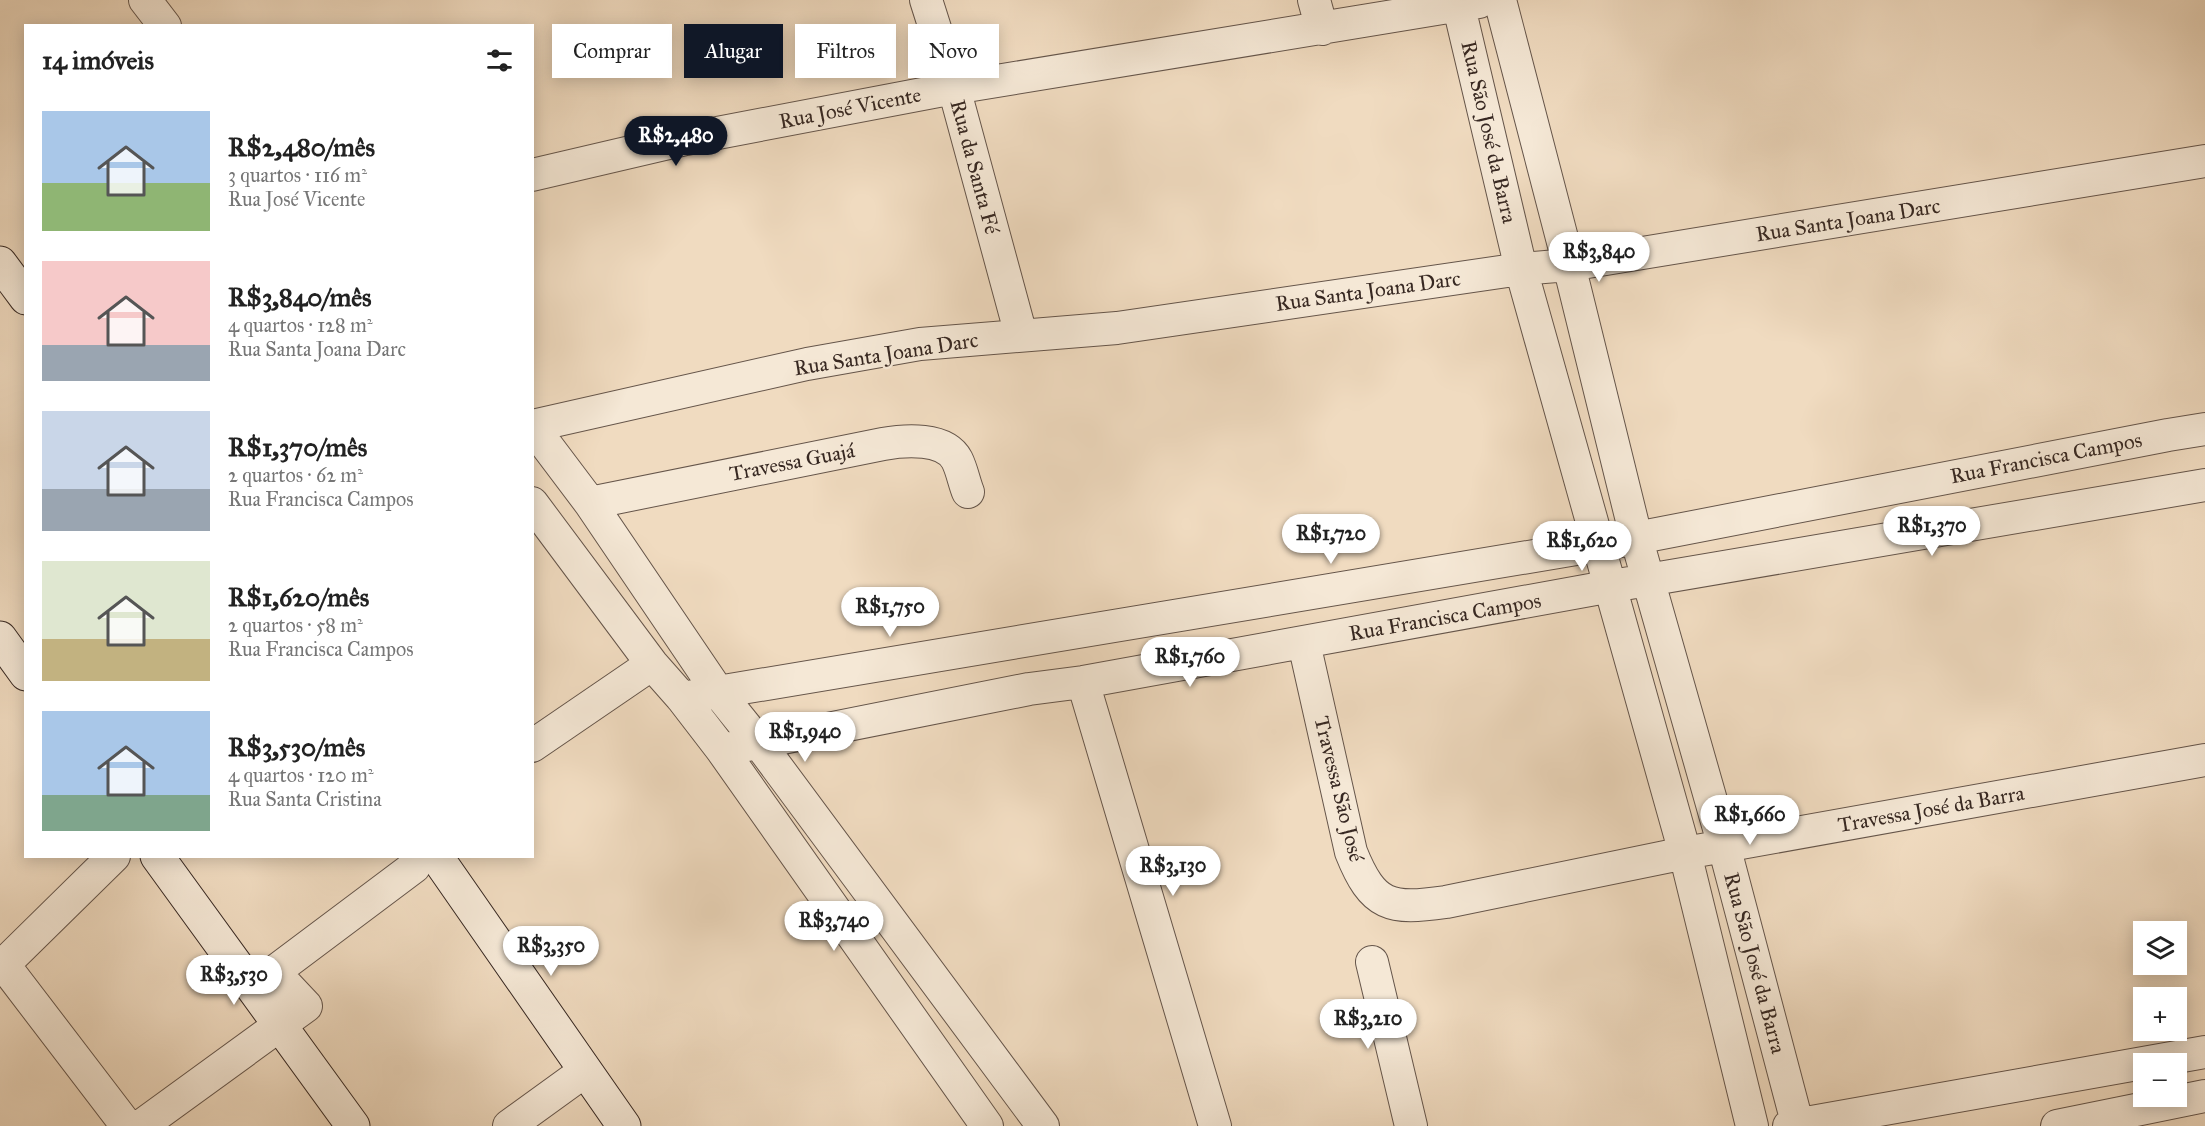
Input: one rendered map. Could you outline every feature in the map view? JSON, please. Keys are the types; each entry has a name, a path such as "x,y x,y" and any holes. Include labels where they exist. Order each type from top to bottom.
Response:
{"main road":[{"path":"0,263 24,295"},
{"path":"0,638 24,671"},
{"path":"158,858 353,1126"},
{"path":"437,858 624,1126"}],"street":[{"path":"145,0 163,24"},
{"name":"Rua da Santa Fé","path":"926,0 954,88 1021,335"},
{"name":"Rua José Vicente","path":"534,175 686,139 954,88 1318,14 1459,7 1490,0"},
{"name":"Rua São José da Barra","path":"1500,0 1569,265 1636,537 1724,846 1795,1125"},
{"name":"Rua São José da Barra","path":"1459,7 1521,269 1612,586 1685,853 1752,1126"},
{"name":"Rua Santa Joana Darc","path":"534,426 818,362 920,344 1117,328 1521,269 1569,265 2205,161"},
{"path":"534,429 590,502 718,692 759,743 1043,1126"},
{"name":"Rua Francisca Campos","path":"682,698 1600,545 2205,429"},
{"name":"Travessa Guajá","path":"590,502 883,444 909,441 932,444 950,452 957,459 968,492"},
{"name":"Rua Francisca Campos","path":"722,750 1029,689 1083,682 1612,586 2205,485"},
{"path":"534,506 652,664 682,698 722,750 987,1126"},
{"name":"Travessa São José","path":"1304,643 1352,852 1361,875 1370,890 1380,898 1392,903 1422,905 1446,902"},
{"path":"534,745 652,664"},
{"path":"1083,682 1215,1126"},
{"name":"Travessa José da Barra","path":"1446,902 1685,853 2205,760"},
{"path":"112,858 2,967 127,1126"},
{"path":"141,1126 306,1006 274,972 414,867 415,858"},
{"path":"1372,962 1411,1126"},
{"path":"1795,1125 2205,1052"},
{"path":"508,1126 585,1071"},
{"path":"2056,1126 2205,1096"}]}
